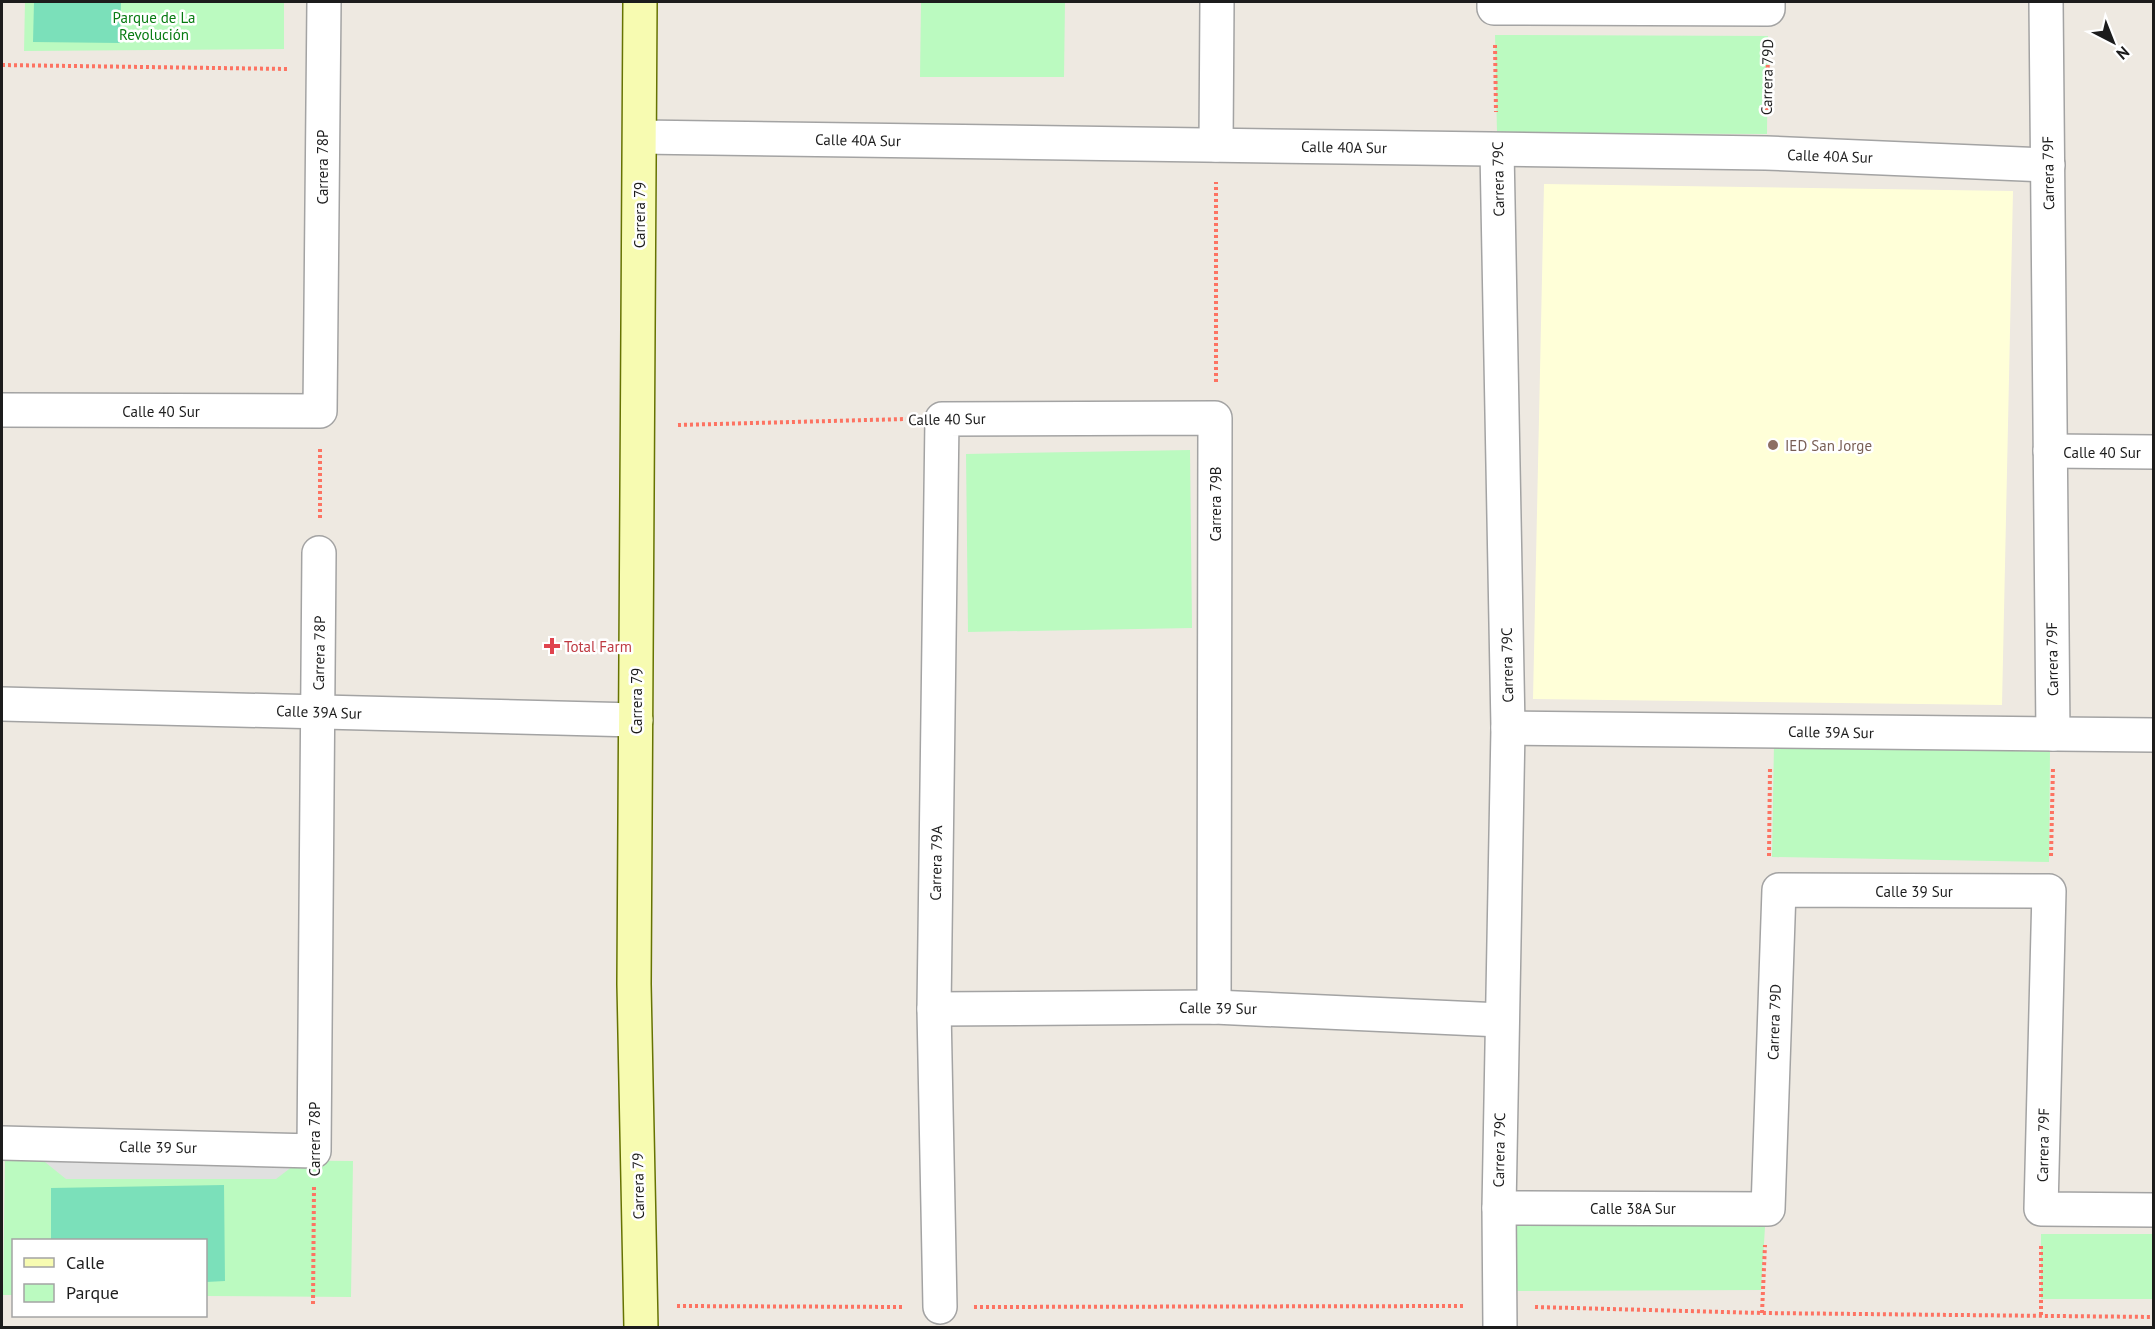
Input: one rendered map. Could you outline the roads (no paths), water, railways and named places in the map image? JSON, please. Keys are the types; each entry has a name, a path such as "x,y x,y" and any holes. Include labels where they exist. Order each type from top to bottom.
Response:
{"street":[{"name":"Carrera 78P","path":"320,411 324,2"},
{"name":"Carrera 79","path":"640,2 634,984 641,1316"},
{"path":"1216,146 1217,2"},
{"name":"Carrera 79F","path":"2046,2 2053,734"},
{"path":"1494,5 1768,5"},
{"name":"Calle 40A Sur","path":"640,137 1766,153 2048,165"},
{"name":"Carrera 79C","path":"1497,150 1508,728 1501,1020 1499,1208 1501,1317"},
{"name":"Calle 40 Sur","path":"2,410 320,411"},
{"name":"Calle 40 Sur","path":"942,418 1215,418"},
{"name":"Carrera 79A","path":"940,1307 934,1010 942,418"},
{"name":"Carrera 79B","path":"1214,1007 1215,418"},
{"name":"Calle 40 Sur","path":"2050,452 2154,452"},
{"name":"Carrera 78P","path":"314,1151 320,552"},
{"name":"Calle 39A Sur","path":"2,704 636,720"},
{"name":"Calle 39A Sur","path":"1508,728 2154,735"},
{"name":"Calle 39 Sur","path":"1779,890 2049,891"},
{"name":"Carrera 79D","path":"1768,1209 1779,890"},
{"name":"Carrera 79F","path":"2049,891 2041,1209 2154,1209"},
{"name":"Calle 39 Sur","path":"934,1010 1214,1007 1501,1020"},
{"name":"Calle 39 Sur","path":"2,1143 314,1151"},
{"name":"Calle 38A Sur","path":"1499,1208 1768,1209"}],"place":[{"name":"IED San Jorge","path":"1773,445"},
{"name":"Total Farm","path":"552,646"}],"park label":[{"name":"Parque de La Revolución","path":"154,26"}]}
